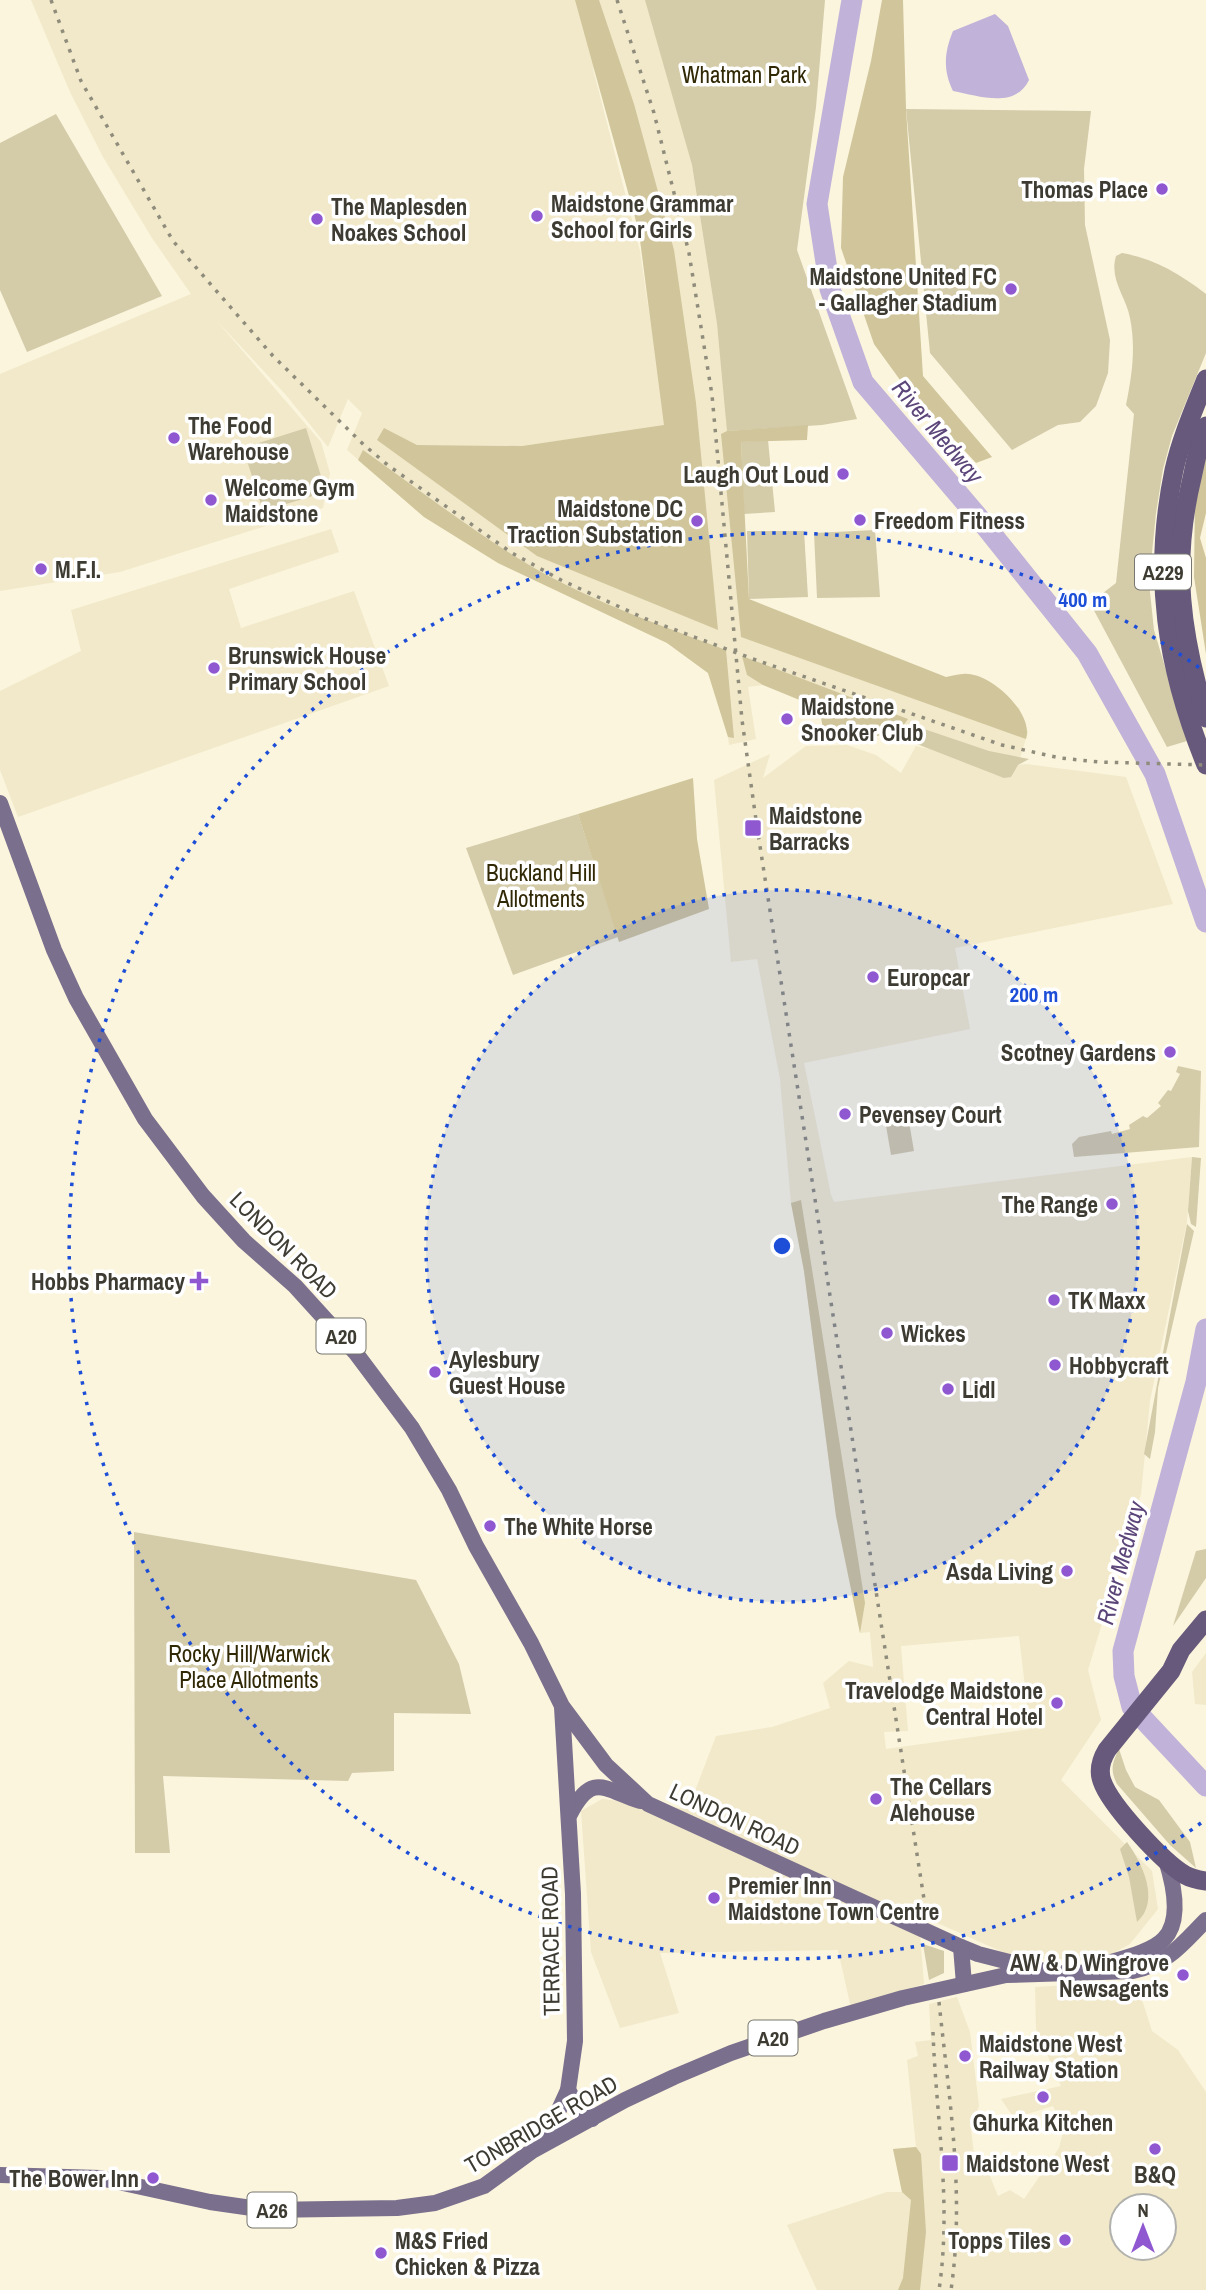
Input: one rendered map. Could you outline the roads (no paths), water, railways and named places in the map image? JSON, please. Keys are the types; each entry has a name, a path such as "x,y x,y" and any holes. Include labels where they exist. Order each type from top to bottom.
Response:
{"highway":[{"name":"A229","path":"1206,379 1174,469 1164,544 1163,582 1173,670 1206,765"},
{"name":"A229","path":"1206,426 1185,508 1180,583 1182,616 1191,667 1206,718"},
{"path":"1173,1669 1181,1650 1206,1620"},
{"path":"1206,1641 1173,1669 1107,1750 1101,1760 1100,1769 1105,1789 1124,1816 1182,1874 1206,1881"}],"main road":[{"name":"LONDON ROAD","path":"0,803 54,950 76,998 145,1119 202,1196 244,1241 295,1286 355,1352 412,1428 449,1490 562,1706 606,1765 648,1804 961,1947 1048,1972"},
{"name":"LONDON ROAD","path":"562,1706 569,1816"},
{"name":"A20","path":"569,1816 582,1793 590,1788 606,1788 648,1804"},
{"name":"TERRACE ROAD","path":"532,2151 552,2125 568,2090 575,2041 575,1940 569,1816"},
{"name":"A20","path":"1085,1971 1152,1948 1163,1940 1172,1925 1174,1902 1172,1877 1166,1860"},
{"name":"A20","path":"964,1983 1006,1975 1133,1971 1151,1967 1168,1959 1206,1920"},
{"path":"961,1947 964,1983"},
{"name":"TONBRIDGE ROAD","path":"0,2175 100,2178 210,2202 266,2210 389,2209 435,2203 484,2186 532,2151 674,2077 731,2053 824,2021 964,1983"},
{"path":"568,2090 575,2102 592,2119"}],"waterway":[{"name":"River Medway","path":"852,0 817,204 830,289 863,382 978,517 1087,653 1155,774 1206,922"},
{"name":"River Medway","path":"1206,1329 1196,1382 1123,1651 1124,1676 1132,1707 1206,1786"}],"railway":[{"path":"51,0 81,81 173,241 273,356 364,445 389,466 512,553 561,580 646,619 1002,745 1060,758 1099,762 1206,765"},
{"path":"617,0 654,113 689,253 712,395 742,720 757,827 926,1912"},
{"path":"939,2002 956,2182 955,2254 951,2290"},
{"path":"933,2032 944,2193 943,2257 939,2290"}],"place":[{"name":"Thomas Place","path":"1162,189"},
{"name":"Maidstone Grammar School for Girls","path":"537,216"},
{"name":"The Maplesden Noakes School","path":"317,219"},
{"name":"Maidstone United FC - Gallagher Stadium","path":"1011,289"},
{"name":"The Food Warehouse","path":"174,438"},
{"name":"Laugh Out Loud","path":"843,474"},
{"name":"Welcome Gym Maidstone","path":"211,500"},
{"name":"Freedom Fitness","path":"860,520"},
{"name":"Maidstone DC Traction Substation","path":"697,521"},
{"name":"M.F.I.","path":"41,569"},
{"name":"Brunswick House Primary School","path":"214,668"},
{"name":"Maidstone Snooker Club","path":"787,719"},
{"name":"Maidstone Barracks","path":"753,828"},
{"name":"Europcar","path":"873,977"},
{"name":"Scotney Gardens","path":"1170,1052"},
{"name":"Pevensey Court","path":"845,1114"},
{"name":"The Range","path":"1112,1204"},
{"name":"Hobbs Pharmacy","path":"199,1281"},
{"name":"TK Maxx","path":"1054,1300"},
{"name":"Wickes","path":"887,1333"},
{"name":"Hobbycraft","path":"1055,1365"},
{"name":"Aylesbury Guest House","path":"435,1372"},
{"name":"Lidl","path":"948,1389"},
{"name":"The White Horse","path":"490,1526"},
{"name":"Asda Living","path":"1067,1571"},
{"name":"Travelodge Maidstone Central Hotel","path":"1057,1703"},
{"name":"The Cellars Alehouse","path":"876,1799"},
{"name":"Premier Inn Maidstone Town Centre","path":"714,1898"},
{"name":"AW & D Wingrove Newsagents","path":"1183,1975"},
{"name":"Maidstone West Railway Station","path":"965,2056"},
{"name":"Ghurka Kitchen","path":"1043,2097"},
{"name":"B&Q","path":"1155,2149"},
{"name":"Maidstone West","path":"950,2163"},
{"name":"The Bower Inn","path":"153,2178"},
{"name":"Topps Tiles","path":"1065,2240"},
{"name":"M&S Fried Chicken & Pizza","path":"381,2253"}],"park label":[{"name":"Whatman Park","path":"744,74"},
{"name":"Buckland Hill Allotments","path":"541,885"},
{"name":"Rocky Hill/Warwick Place Allotments","path":"249,1666"}]}
